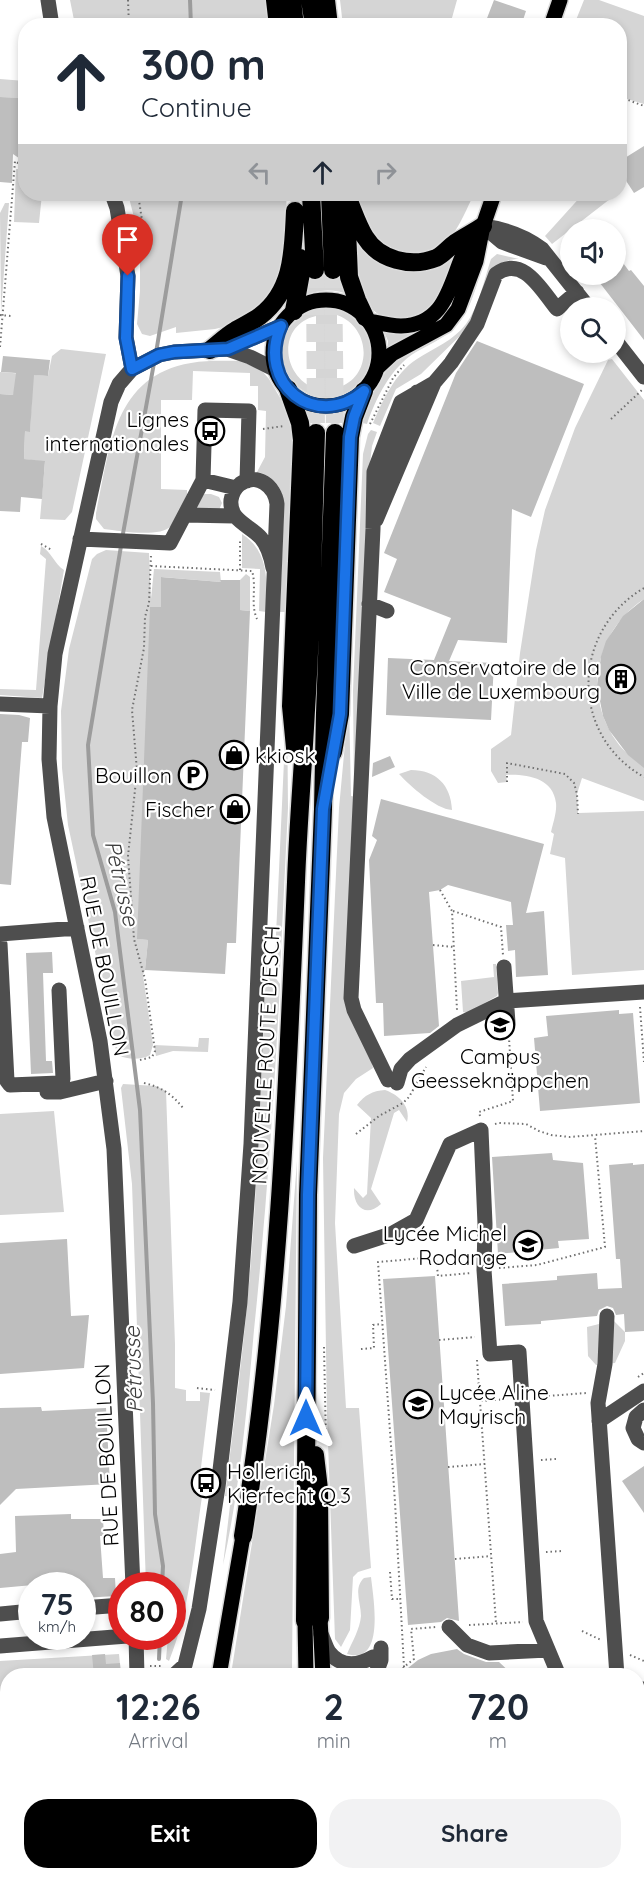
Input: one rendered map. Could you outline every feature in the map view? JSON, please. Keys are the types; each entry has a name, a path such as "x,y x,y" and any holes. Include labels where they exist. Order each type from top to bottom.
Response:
{"highway":[{"path":"275,0 277,18"},
{"path":"292,0 294,18"},
{"path":"310,0 313,18"},
{"path":"326,0 328,18"},
{"path":"311,201 315,270"},
{"path":"330,201 333,270"},
{"path":"346,201 349,277 367,319"},
{"path":"349,201 364,236 373,248 388,257 404,262 421,262 438,257 456,242 483,226"},
{"path":"294,202 301,273 294,311"},
{"path":"219,349 236,330 261,315 280,294 286,283 292,257 294,202"},
{"path":"288,389 300,423 302,440 291,706 299,802"},
{"path":"323,809 340,714 350,437 354,417 364,391"},
{"name":"NOUVELLE ROUTE D'ESCH","path":"243,1536 260,1422 276,1263 285,1125 299,802 306,709 316,432"},
{"path":"315,1624 306,1373 309,1162 335,433"}],"main road":[{"path":"554,18 560,0"},
{"path":"377,368 379,349 374,329 357,309 336,301 314,301 294,311 281,326 274,347 276,370 288,389 303,401 321,406 340,405 364,391 377,368 392,354 446,325 458,309 476,261 483,226 492,201"},
{"path":"367,319 400,326 427,320 436,312 450,291 463,255 483,226"},
{"name":"NOUVELLE ROUTE D'ESCH","path":"220,1668 243,1536"},
{"path":"307,1668 315,1624"},
{"path":"315,1624 322,1668"}],"street":[{"path":"48,0 51,18"},
{"path":"115,201 128,276 126,338 131,368 159,355 219,349 281,326"},
{"path":"483,226 502,242 551,261 581,297"},
{"path":"373,528 434,383 451,363 477,324 496,274 511,267 526,272 557,309 577,292"},
{"path":"219,349 250,357 276,370"},
{"path":"626,354 644,377"},
{"name":"RUE DE BOUILLON","path":"131,368 111,402 55,654 50,706 49,759 54,817 106,1081 114,1149 132,1572"},
{"path":"434,383 401,402 374,472 351,998 354,1010 392,1081 410,1059 457,1025 506,1001 642,992"},
{"path":"80,538 170,543 203,480 205,410 249,411 242,484 231,502 242,522 266,544 273,568"},
{"path":"179,1668 200,1609 240,1302 252,1132 276,511 276,497 268,485 261,481 242,484 203,480"},
{"path":"185,515 262,525 273,517 276,511"},
{"path":"369,604 387,611"},
{"path":"0,704 50,706"},
{"path":"0,934 77,928"},
{"path":"0,944 7,1081 10,1085 59,1083 63,1079 59,990"},
{"path":"504,966 508,1023"},
{"path":"0,1094 60,1092 106,1081"},
{"path":"354,1246 391,1234 416,1220 450,1144 481,1130 486,1224 477,1271 490,1354 519,1352 536,1621 556,1668"},
{"path":"607,1316 605,1364 598,1403 616,1668"},
{"path":"599,1421 644,1391"},
{"path":"644,1410 636,1417 633,1428 638,1439 644,1443"},
{"path":"0,1614 18,1612"},
{"path":"315,1624 329,1652 339,1660 348,1664 356,1664 364,1663 373,1657"},
{"path":"449,1627 467,1645 489,1653 548,1650"},
{"path":"0,1646 108,1637"},
{"path":"365,1668 381,1648 381,1660 378,1668"},
{"path":"138,1650 141,1668"}],"path":[{"path":"128,0 129,18"},
{"path":"627,100 644,106"},
{"path":"0,347 14,156"},
{"path":"139,201 145,240"},
{"path":"1,315 11,315"},
{"path":"611,419 644,388"},
{"path":"240,570 242,522"},
{"path":"41,544 52,550"},
{"path":"140,1060 152,1057 155,1052 145,980 134,939 128,856 137,771 132,710 144,648 151,552"},
{"path":"151,566 252,571 254,612 260,624"},
{"path":"644,588 619,607 602,631 591,658 588,687 593,716 606,742 625,764 644,777"},
{"path":"507,782 507,763 565,774 574,783 578,814"},
{"path":"440,890 452,911 457,1025"},
{"path":"452,911 501,927 504,966"},
{"path":"433,945 454,947"},
{"path":"642,992 644,1062"},
{"path":"508,1023 513,1101 479,1112 481,1130 499,1123 526,1124 551,1135 595,1136 644,1131"},
{"path":"356,1134 379,1116 403,1103 409,1097 423,1071"},
{"path":"144,1083 166,1091 183,1108"},
{"path":"404,1667 378,1262 436,1257 438,1276 537,1265 605,1247 595,1136"},
{"path":"361,1349 374,1348 373,1325 382,1324"},
{"path":"439,1340 476,1337"},
{"path":"324,1344 327,1449"},
{"path":"477,1357 496,1623"},
{"path":"196,1388 215,1390"},
{"path":"553,1396 588,1393"},
{"path":"546,1460 556,1459"},
{"path":"448,1467 484,1464"},
{"path":"552,1551 562,1551"},
{"path":"455,1559 491,1556"},
{"path":"390,1572 392,1599 399,1599"},
{"path":"404,1667 414,1659 411,1629 536,1621"},
{"path":"582,1631 586,1633"}],"shaded area":[{"path":"70,0 265,0 267,18 74,18"},
{"path":"340,0 457,0 452,18 342,18"},
{"path":"584,0 599,0 644,16 644,104 627,99 627,18 577,18"},
{"path":"0,79 18,80 18,98 0,97"},
{"path":"16,169 18,169 18,201 41,201 39,223 14,222"},
{"path":"130,201 286,201 289,257 272,296 240,323 215,329 176,333 176,327 150,336 142,334 137,324 140,258 138,257 135,221"},
{"path":"360,201 470,201 450,238 442,246 422,254 411,255 391,251 382,245 371,232"},
{"path":"577,201 607,201 584,219 560,219"},
{"path":"5,203 9,203 1,313 0,213"},
{"path":"560,219 560,238 552,244 545,236"},
{"path":"351,225 385,263 459,250 444,290 429,311 412,318 392,320 383,317 369,306 353,274"},
{"path":"497,254 519,259 506,261 494,269 467,329 421,374 396,389 380,426 373,423 386,396 402,372 417,359 449,340 466,324 478,301 491,259"},
{"path":"485,255 473,297 461,320 446,335 407,358 386,384 367,424 358,422 391,363 432,338"},
{"path":"467,257 455,297 445,315 428,328 402,340 388,351 388,341 382,327 417,329"},
{"path":"345,269 352,296 326,290 301,297 306,270"},
{"path":"331,307 350,315 363,327 370,343 370,360 365,375 355,388 340,396 320,397 307,393 293,382 284,365 283,341 288,330 306,314","holes":["337,315 357,330 364,352 357,374 349,382 337,388","316,316 316,389 304,382 296,373 290,363 288,351 295,329 303,321"]},
{"path":"61,349 106,354 72,512 65,520 40,519 45,462 24,459 25,431 30,431 32,395 0,394 0,372 48,376 52,356"},
{"path":"242,361 263,372 269,379 289,413 295,441 290,601 286,612 280,612 284,504 276,483 268,476 257,472 265,457 266,411 258,410 258,386 250,386 250,373 193,371 192,400 161,400 161,489 187,490 187,495 171,526 158,532 129,532 104,529 96,519 112,441 130,399 145,383 165,371 191,363"},
{"path":"607,363 615,363 644,400 644,599 628,612 615,628 605,646 599,664 598,684 600,704 606,723 620,746 644,767 644,801 582,778 577,794 578,813 644,811 644,970 572,975 565,858 550,854 554,834 551,832 556,810 554,795 550,788 538,779 522,775 506,775 507,782 498,783 491,771 491,749 511,735 520,653 536,550 545,510 575,428"},
{"path":"371,430 377,432 372,446 369,472 354,790 353,691 363,454"},
{"path":"204,494 219,497 222,503 219,510 198,511 196,507"},
{"path":"242,534 251,541 262,559 267,590 266,612 259,611 260,569 242,568"},
{"path":"41,546 64,570 42,698 0,695 0,689 36,690 46,559 40,554"},
{"path":"106,550 149,553 151,599 154,569 220,572 221,582 162,577 138,939 148,940 143,975 153,1045 150,1055 139,1059 122,1057 116,1050 68,825 62,768 61,711 69,649 92,559"},
{"path":"246,574 250,577 250,611 240,610 240,580"},
{"path":"287,695 288,808 280,970 275,957"},
{"path":"349,701 351,796 356,797 348,1010 370,1054 373,1068 356,1079 344,1093 339,1114 335,1223 346,1408 359,1408 371,1568 358,1572 353,1577 350,1630 341,1647 335,1639 327,1414 323,1158 339,808"},
{"path":"411,770 435,776 449,793 452,810 431,801 399,774"},
{"path":"493,964 496,964 497,996 467,1013 463,1012 461,981 494,977"},
{"path":"266,965 280,984 269,1157 246,1418 234,1507 223,1565 231,1497 225,1496 252,1247"},
{"path":"199,1038 209,1038 208,1052 173,1051 156,1056 154,1045 198,1047"},
{"path":"123,1084 156,1086 166,1091 175,1388 186,1390 186,1401 200,1401 200,1392 210,1393 199,1484 203,1490 186,1602 186,1572 146,1572 132,1184 121,1088"},
{"path":"385,1090 403,1102 408,1116 407,1122 399,1110 394,1113 371,1189 381,1204 366,1210 358,1205 354,1188 363,1198 367,1194 371,1118 357,1105 369,1094"},
{"path":"54,1111 64,1212 0,1215 0,1114"},
{"path":"297,1161 292,1668 232,1668 274,1405 286,1306"},
{"path":"600,1319 613,1320 625,1332 625,1341 615,1363 596,1365 588,1356 587,1327 599,1324"},
{"path":"371,1577 375,1613 372,1640 367,1650 359,1655 347,1654 361,1616 359,1586 364,1578"},
{"path":"167,1650 173,1650 169,1661 166,1659"},
{"path":"119,1654 120,1668 0,1668 0,1661"}],"building":[{"path":"494,0 526,11 524,18 487,18"},
{"path":"0,97 18,98 18,157 13,154 12,183 0,182"},
{"path":"644,146 644,187 634,193 627,182 627,157"},
{"path":"626,267 629,271 631,270 644,286 644,340 626,317 626,297 611,297 602,285 626,285"},
{"path":"477,341 584,384 531,517 512,509 507,643 458,640 449,661 494,663 491,720 386,715 388,658 434,660 451,618 384,592 397,559 384,553 456,373"},
{"path":"3,356 50,360 48,376 34,375 30,432 25,431 24,459 45,461 42,499 21,497 20,512 0,511 0,394 13,395 16,373 1,372"},
{"name":"Bouillon","path":"161,577 221,582 220,580 240,580 240,610 250,611 236,943 227,943 225,974 145,970 148,940 137,939 150,607 161,607"},
{"name":"Conservatoire de la Ville de Luxembourg","path":"644,599 644,768 628,755 609,730 603,716 597,686 601,656 606,641 623,616"},
{"path":"0,714 30,718 28,742 22,742 11,885 0,884"},
{"path":"390,756 395,767 372,777 373,763"},
{"path":"381,799 544,844 526,913 544,911 548,975 516,977 515,950 508,951 506,925 513,925 511,902 448,885 440,890 429,892 439,1026 430,1033 384,1036 383,1003 376,1003 369,860 377,840 372,836"},
{"path":"52,952 53,973 43,973 46,1061 52,1061 53,1073 31,1074 26,953"},
{"path":"619,1010 619,1014 633,1013 640,1103 540,1111 534,1038 548,1036 546,1016"},
{"path":"552,1153 553,1160 583,1163 589,1239 558,1241 559,1248 498,1254 492,1157"},
{"path":"633,1163 633,1165 644,1164 644,1331 625,1332 624,1314 616,1315 613,1308 607,1306 599,1310 597,1316 541,1321 541,1324 505,1326 502,1284 557,1280 557,1276 597,1273 598,1289 622,1288 620,1259 616,1259 609,1165"},
{"path":"67,1239 71,1316 89,1315 84,1368 0,1374 0,1243"},
{"name":"Lycée Aline Mayrisch","path":"435,1276 459,1621 447,1618 441,1622 408,1625 383,1279"},
{"path":"41,1407 42,1411 106,1408 110,1484 16,1489 0,1505 0,1408"},
{"path":"644,1466 644,1513 622,1481"},
{"path":"71,1514 71,1519 103,1519 104,1536 100,1536 103,1578 108,1578 108,1596 96,1597 96,1572 18,1572 18,1586 0,1588 0,1554 16,1552 15,1516"},
{"path":"457,1649 486,1662 499,1662 505,1668 408,1668 431,1654"},
{"path":"105,1654 106,1664 120,1663 120,1668 93,1668 92,1655"}],"waterway":[{"name":"Pétrusse","path":"190,0 191,18"},
{"name":"Pétrusse","path":"156,353 181,201"},
{"name":"Pétrusse","path":"122,539 154,363"},
{"name":"Pétrusse","path":"121,546 88,745 93,835 115,912 140,1110 153,1403 155,1514 163,1572"},
{"name":"Pétrusse","path":"159,1650 159,1659"}],"tunnel":[{"path":"315,270 316,433"},
{"path":"333,270 335,433"}],"place":[{"name":"Lignes internationales","path":"210,431"},
{"name":"Conservatoire de la Ville de Luxembourg","path":"621,679"},
{"name":"kkiosk","path":"234,755"},
{"name":"Bouillon","path":"193,775"},
{"name":"Fischer","path":"235,809"},
{"name":"Campus Geesseknäppchen","path":"500,1025"},
{"name":"Lycée Michel Rodange","path":"528,1245"},
{"name":"Lycée Aline Mayrisch","path":"418,1404"},
{"name":"Hollerich, Kierfecht Q.3","path":"206,1483"}],"route":[{"path":"128,276 126,338 132,369 159,355 188,350 228,349 281,326 274,347 276,370 281,380 295,396 312,404 330,406 340,405 364,391 351,426 340,714 323,809 308,1195 306,1418"}]}
